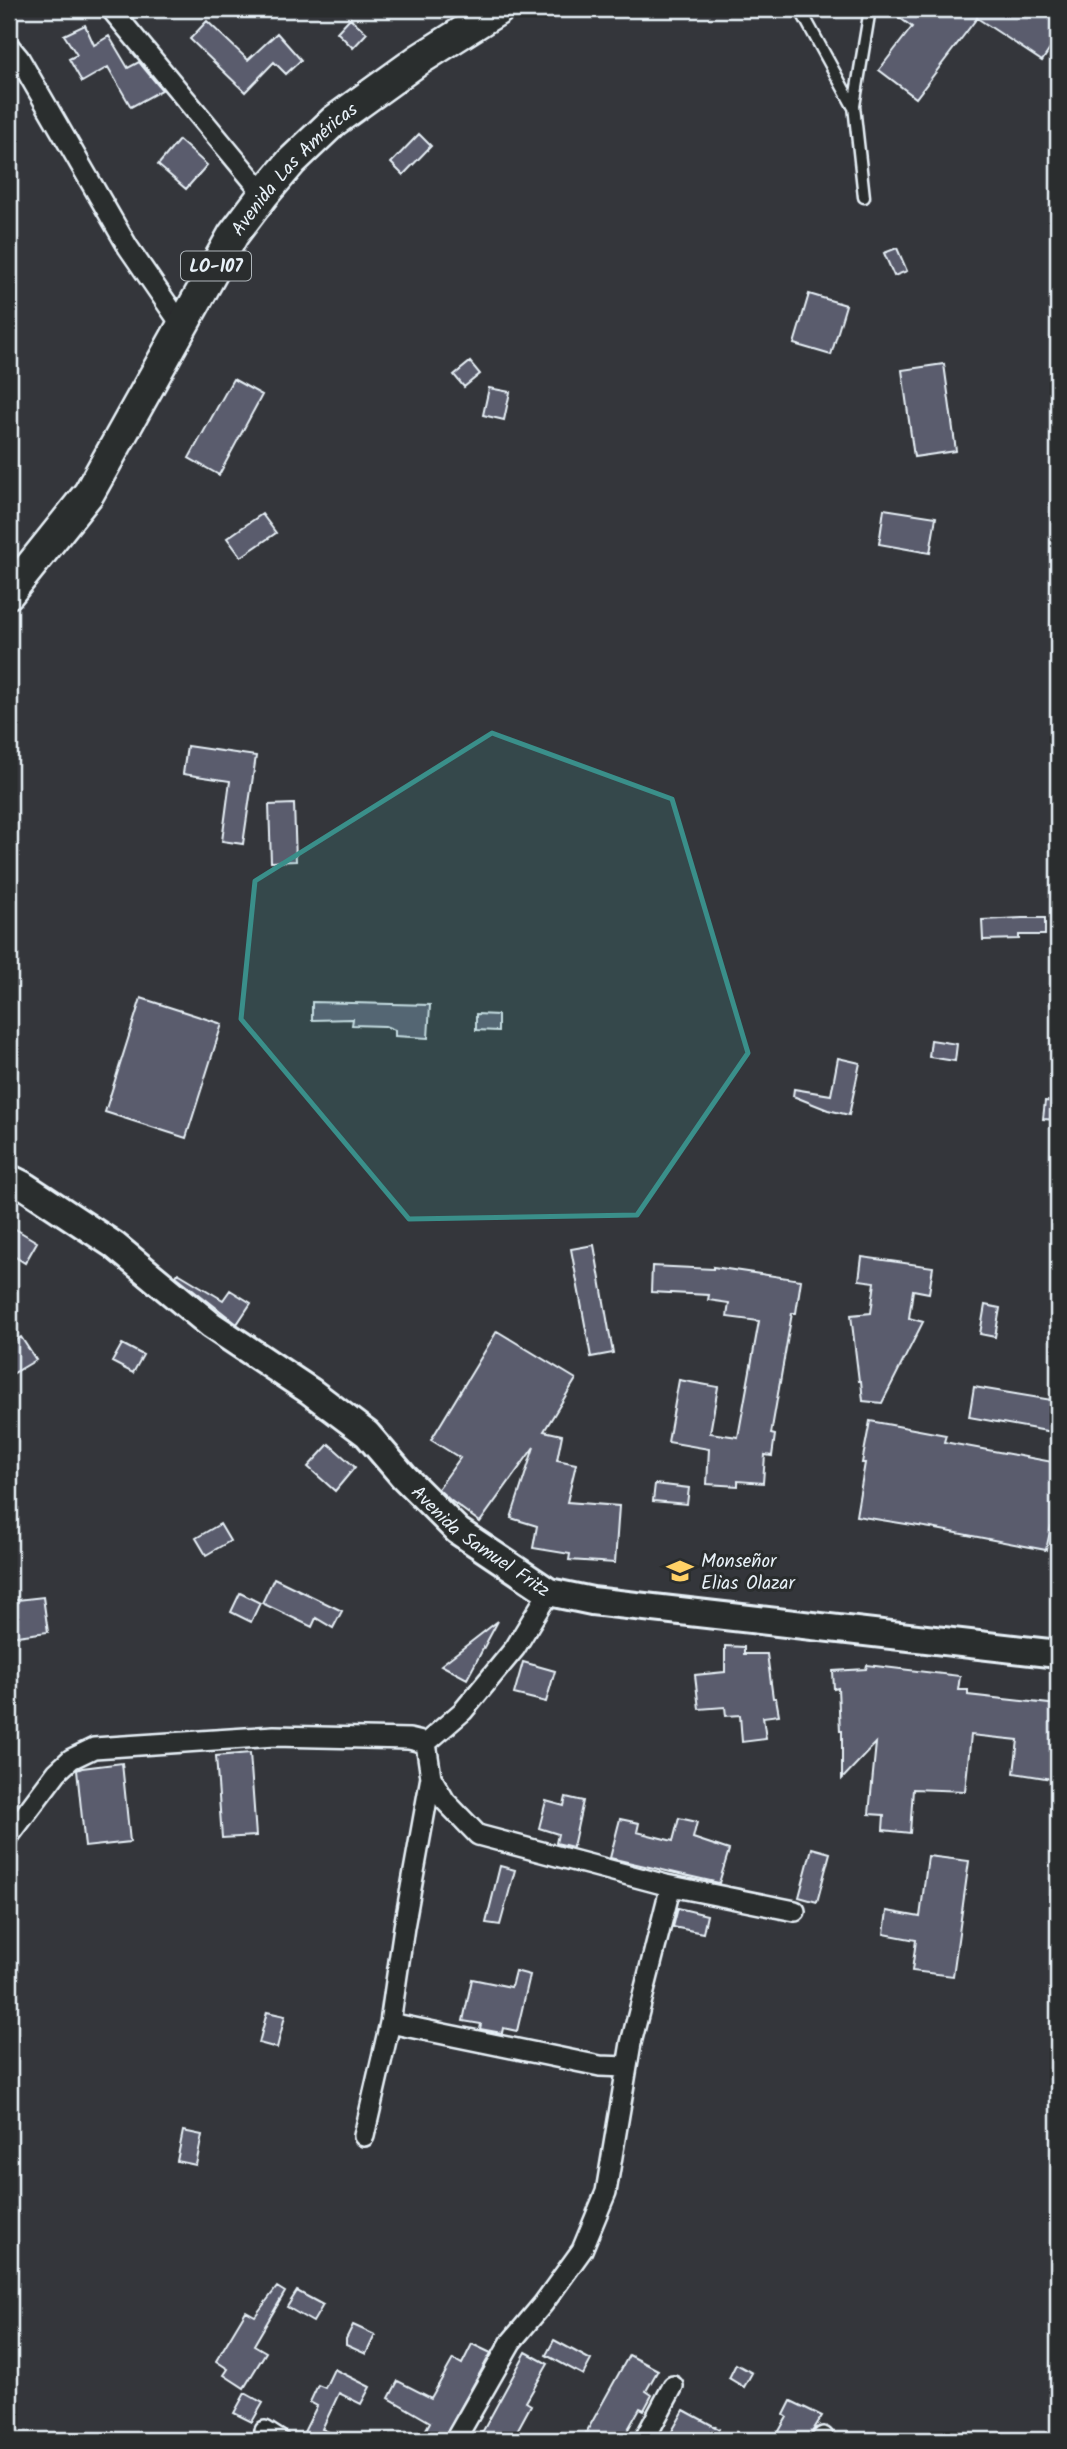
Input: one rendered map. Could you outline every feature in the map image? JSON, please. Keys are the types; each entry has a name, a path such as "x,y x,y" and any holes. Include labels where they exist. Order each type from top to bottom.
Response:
{"main road":[{"name":"Avenida Las Américas","path":"9,593 89,493 233,234 264,194 292,161 334,121 419,59 499,9"}],"street":[{"path":"111,9 264,194"},
{"path":"9,46 19,58 128,247 183,327"},
{"name":"Avenida Samuel Fritz","path":"9,1178 114,1245 211,1325 367,1434 403,1476 458,1531 549,1592 592,1601 1058,1654"},
{"path":"426,1743 463,1711 515,1648 549,1592"},
{"path":"9,1836 57,1772 71,1759 94,1748 274,1737 409,1739 426,1743"},
{"path":"364,2136 390,2023 431,1777 426,1743"},
{"path":"431,1777 445,1801 478,1835 666,1885 795,1911"},
{"path":"455,2440 511,2342 543,2304 582,2250 606,2192 627,2067 669,1893 666,1885"},
{"path":"390,2023 600,2066 627,2067"},
{"path":"644,2440 673,2386"}],"lane":[{"path":"800,9 854,106"},
{"path":"864,197 854,106 870,9"}],"highlighted area":[{"path":"492,733 672,799 748,1053 637,1215 409,1219 241,1019 255,881"}],"building":[{"path":"888,9 1058,9 1058,37 1042,61 977,18 916,98 879,70 912,27"},
{"path":"350,18 367,33 353,48 337,32"},
{"path":"207,21 248,60 277,33 301,60 286,74 274,62 245,92 190,39"},
{"path":"85,25 94,45 109,36 128,68 139,62 162,90 131,107 108,67 82,82 69,59 77,55 64,35"},
{"path":"419,134 431,146 403,175 391,163"},
{"path":"179,140 207,165 186,189 158,165"},
{"path":"897,248 907,271 894,276 884,253"},
{"path":"809,294 846,305 831,355 794,344"},
{"path":"470,362 480,374 464,387 454,375"},
{"path":"944,364 956,451 914,457 902,370"},
{"path":"233,379 262,395 219,475 189,458"},
{"path":"489,388 510,392 504,420 483,415"},
{"path":"884,509 936,517 930,553 879,544"},
{"path":"262,514 276,533 241,557 227,538"},
{"path":"187,746 256,756 243,844 222,841 230,781 183,774"},
{"path":"294,804 296,861 271,862 269,805"},
{"path":"1045,918 1045,935 983,940 982,920"},
{"path":"141,998 222,1024 186,1138 105,1112"},
{"path":"312,1002 430,1005 428,1038 395,1036 395,1030 385,1026 352,1025 353,1019 312,1020"},
{"path":"476,1014 498,1015 498,1031 476,1030"},
{"path":"931,1040 957,1044 955,1061 929,1057"},
{"path":"838,1058 860,1063 849,1115 793,1096 794,1089 831,1095"},
{"path":"1045,1101 1058,1102 1058,1120 1043,1119"},
{"path":"9,1225 37,1242 25,1263 9,1253"},
{"path":"594,1245 613,1353 591,1357 571,1249"},
{"path":"862,1257 933,1267 929,1293 913,1290 909,1318 923,1322 882,1403 863,1401 859,1381 851,1315 871,1313 875,1282 859,1280"},
{"path":"652,1266 713,1267 801,1280 796,1313 792,1313 771,1434 775,1435 772,1456 765,1455 763,1483 738,1481 738,1486 707,1484 709,1449 668,1442 679,1380 718,1387 710,1433 738,1437 759,1321 727,1317 729,1303 708,1300 709,1295 651,1292"},
{"path":"178,1273 223,1300 230,1290 251,1303 237,1324 176,1276"},
{"path":"985,1305 1000,1308 995,1337 980,1334"},
{"path":"497,1331 576,1379 544,1431 562,1435 557,1460 576,1464 567,1502 619,1506 615,1563 569,1560 570,1554 533,1548 537,1526 511,1518 534,1447 480,1522 438,1489 460,1458 431,1440"},
{"path":"21,1337 36,1360 9,1376 9,1344"},
{"path":"122,1344 143,1355 133,1373 112,1362"},
{"path":"974,1387 1058,1401 1058,1433 969,1417"},
{"path":"870,1421 946,1435 944,1442 1058,1463 1058,1528 1051,1527 1046,1550 856,1516"},
{"path":"329,1444 355,1467 335,1491 308,1467"},
{"path":"655,1484 689,1488 687,1504 653,1501"},
{"path":"220,1524 230,1541 206,1555 196,1538"},
{"path":"274,1578 342,1611 333,1628 316,1618 312,1627 262,1603"},
{"path":"240,1593 260,1603 251,1622 231,1612"},
{"path":"43,1597 48,1632 9,1637 9,1601"},
{"path":"498,1621 467,1679 441,1665"},
{"path":"725,1646 744,1647 744,1654 767,1654 773,1698 776,1698 779,1715 763,1717 766,1739 742,1742 740,1715 726,1716 725,1707 699,1709 695,1675 725,1672"},
{"path":"523,1662 555,1671 546,1702 514,1694"},
{"path":"867,1665 960,1676 958,1690 968,1690 968,1695 1058,1705 1058,1780 1014,1773 1018,1740 971,1735 965,1791 913,1789 910,1833 883,1830 884,1815 869,1814 876,1743 842,1779 842,1731 838,1688 834,1689 833,1671 866,1669"},
{"path":"250,1753 256,1836 222,1838 216,1756"},
{"path":"122,1763 130,1842 85,1847 77,1770"},
{"path":"566,1797 583,1801 573,1847 556,1843 558,1834 539,1828 546,1801 564,1806"},
{"path":"679,1818 697,1822 693,1838 729,1850 719,1883 610,1858 620,1819 639,1823 637,1832 673,1841"},
{"path":"812,1848 830,1853 817,1902 799,1897"},
{"path":"928,1856 969,1861 953,1976 912,1971 916,1940 884,1934 887,1911 920,1917"},
{"path":"500,1866 515,1870 500,1925 486,1923"},
{"path":"678,1908 707,1915 703,1933 673,1927"},
{"path":"515,1971 530,1975 517,2031 503,2028 502,2033 480,2029 481,2024 463,2021 472,1979 511,1987"},
{"path":"267,2012 285,2016 277,2048 259,2043"},
{"path":"183,2131 202,2135 196,2165 177,2161"},
{"path":"277,2287 285,2292 254,2345 266,2352 244,2388 224,2375 228,2369 216,2361 246,2311 255,2316"},
{"path":"297,2291 323,2305 313,2322 287,2307"},
{"path":"353,2325 375,2335 366,2354 346,2345"},
{"path":"554,2340 591,2360 583,2375 546,2355"},
{"path":"472,2344 491,2353 443,2440 420,2440 430,2422 389,2398 398,2381 431,2398 453,2359 462,2364"},
{"path":"526,2352 548,2364 526,2402 531,2405 512,2440 478,2440"},
{"path":"629,2355 658,2370 646,2391 652,2395 644,2410 640,2408 622,2440 582,2440"},
{"path":"736,2364 752,2373 744,2387 729,2378"},
{"path":"334,2369 370,2387 361,2404 339,2393 322,2429 347,2440 300,2440 317,2406 310,2402 318,2385 325,2388"},
{"path":"245,2393 263,2403 252,2422 234,2413"},
{"path":"791,2401 822,2416 807,2440 774,2440 787,2417 784,2415"},
{"path":"684,2410 719,2429 713,2440 667,2440"}],"place":[{"name":"Monseñor Elias Olazar","path":"680,1571"}]}
